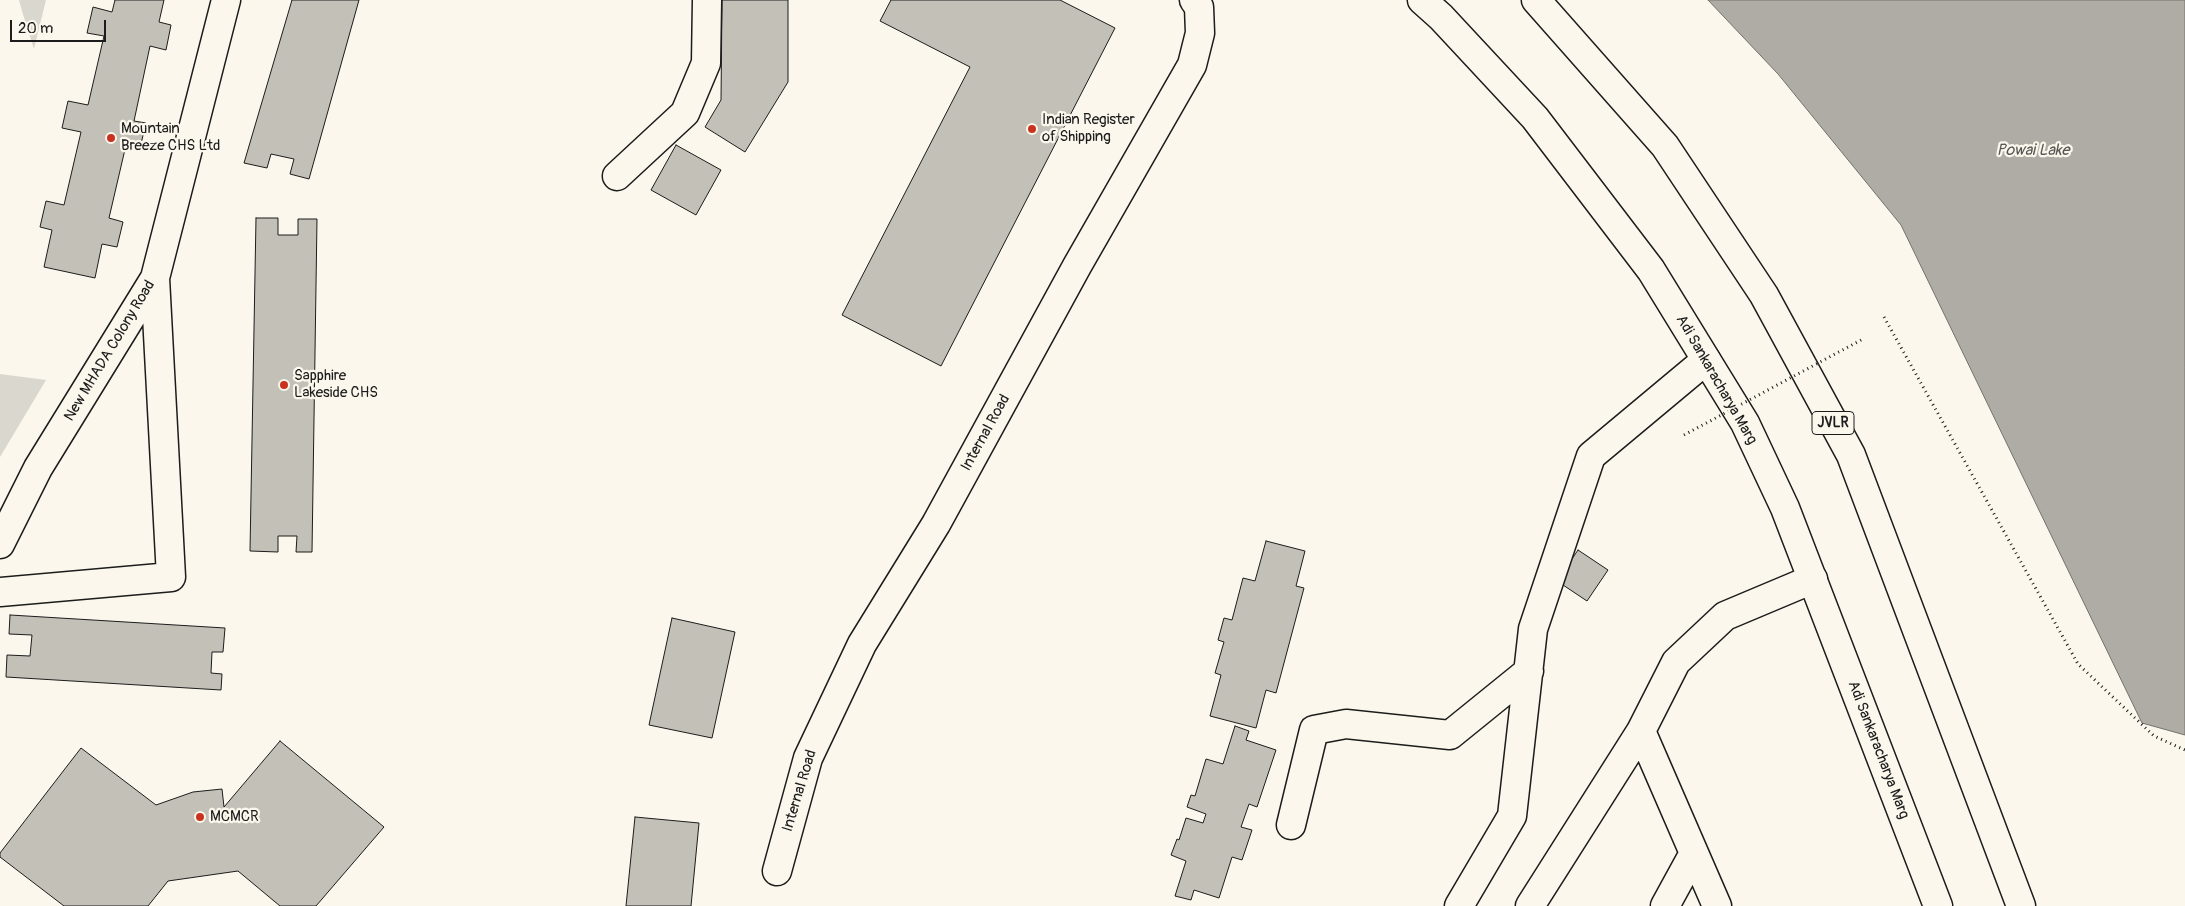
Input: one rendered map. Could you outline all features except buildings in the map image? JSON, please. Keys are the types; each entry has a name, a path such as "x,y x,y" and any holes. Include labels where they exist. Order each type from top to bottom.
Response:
{"main road":[{"name":"New MHADA Colony Road","path":"0,544 38,468 155,278 226,0"},
{"path":"617,176 685,113 706,63 707,0"},
{"name":"Internal Road","path":"777,872 808,758 862,644 936,524 1077,266 1192,65 1200,33 1199,7 1194,0"},
{"name":"Adi Sankaracharya Marg","path":"1422,0 1440,16 1536,118 1651,270 1745,423 1785,508 1938,906"},
{"name":"JVLR","path":"1536,0 1665,146 1764,296 1851,455 2021,906"},
{"path":"0,592 171,576 155,278"},
{"path":"1458,906 1512,816 1534,629 1591,456 1706,360"},
{"path":"1530,906 1641,731 1676,662 1726,616 1813,579"},
{"path":"1291,825 1314,730 1346,724 1450,735 1529,670"},
{"path":"1641,731 1717,906"},
{"path":"1664,906 1694,853"}],"path":[{"path":"1884,317 2078,664 2154,736 2185,750"},
{"path":"1684,436 1863,339"}],"shaded area":[{"path":"19,0 46,0 34,49 22,11"},
{"path":"0,374 46,380 0,457"}],"water":[{"name":"Powai Lake","path":"1708,0 2185,0 2185,735 2142,723 1901,225 1778,74"}],"place":[{"name":"Indian Register of Shipping","path":"1032,129"},
{"name":"Mountain Breeze CHS Ltd","path":"111,138"},
{"name":"Sapphire Lakeside CHS","path":"284,385"},
{"name":"MCMCR","path":"200,817"}]}
